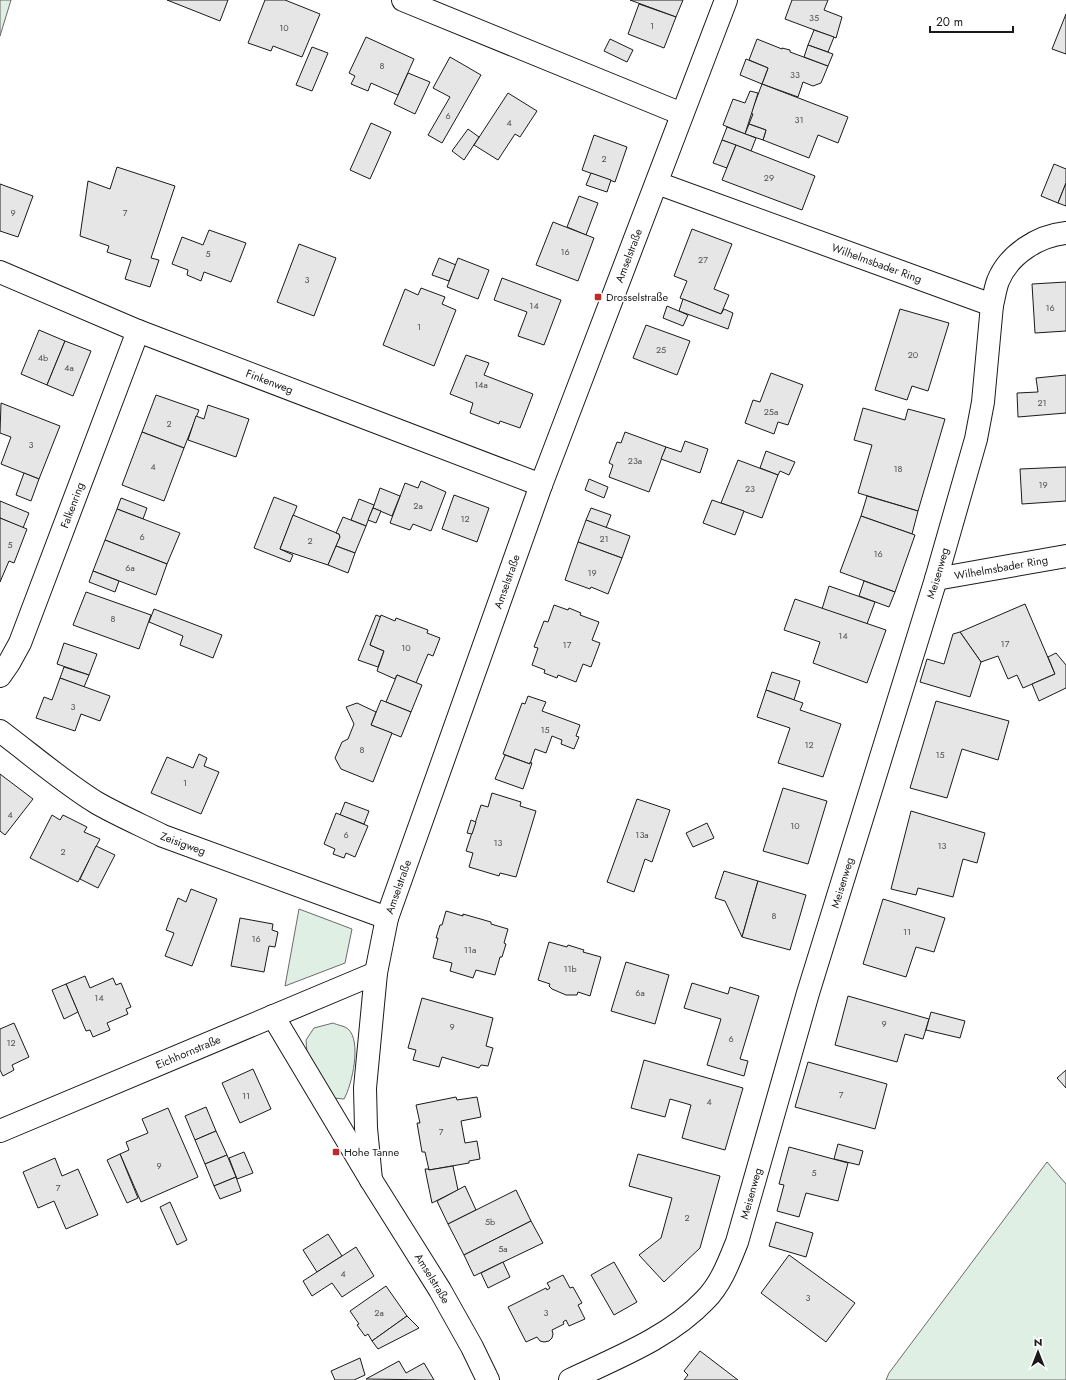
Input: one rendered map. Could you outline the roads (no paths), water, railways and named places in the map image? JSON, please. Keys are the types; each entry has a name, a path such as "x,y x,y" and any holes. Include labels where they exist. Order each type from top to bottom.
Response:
{"street":[{"path":"403,0 682,114"},
{"name":"Amselstraße","path":"371,1180 366,1128 365,1088 376,972 386,918 541,485 726,0"},
{"name":"Wilhelmsbader Ring","path":"657,182 992,305"},
{"path":"992,305 998,281 1008,264 1020,252 1034,242 1066,233"},
{"name":"Finkenweg","path":"0,272 138,331 541,485"},
{"name":"Meisenweg","path":"570,1380 642,1345 679,1324 706,1300 724,1274 737,1242 815,972 936,579 976,439 983,402 992,305"},
{"name":"Falkenring","path":"0,676 20,643 138,331"},
{"name":"Wilhelmsbader Ring","path":"936,579 1066,556"},
{"name":"Zeisigweg","path":"0,731 96,802 163,836 386,918"},
{"name":"Eichhornstraße","path":"0,1131 376,972"},
{"name":"Amselstraße","path":"273,1016 371,1180 440,1290 488,1380"}],"place":[{"name":"Drosselstraße","path":"598,297"},
{"name":"Hohe Tanne","path":"336,1152"}]}
